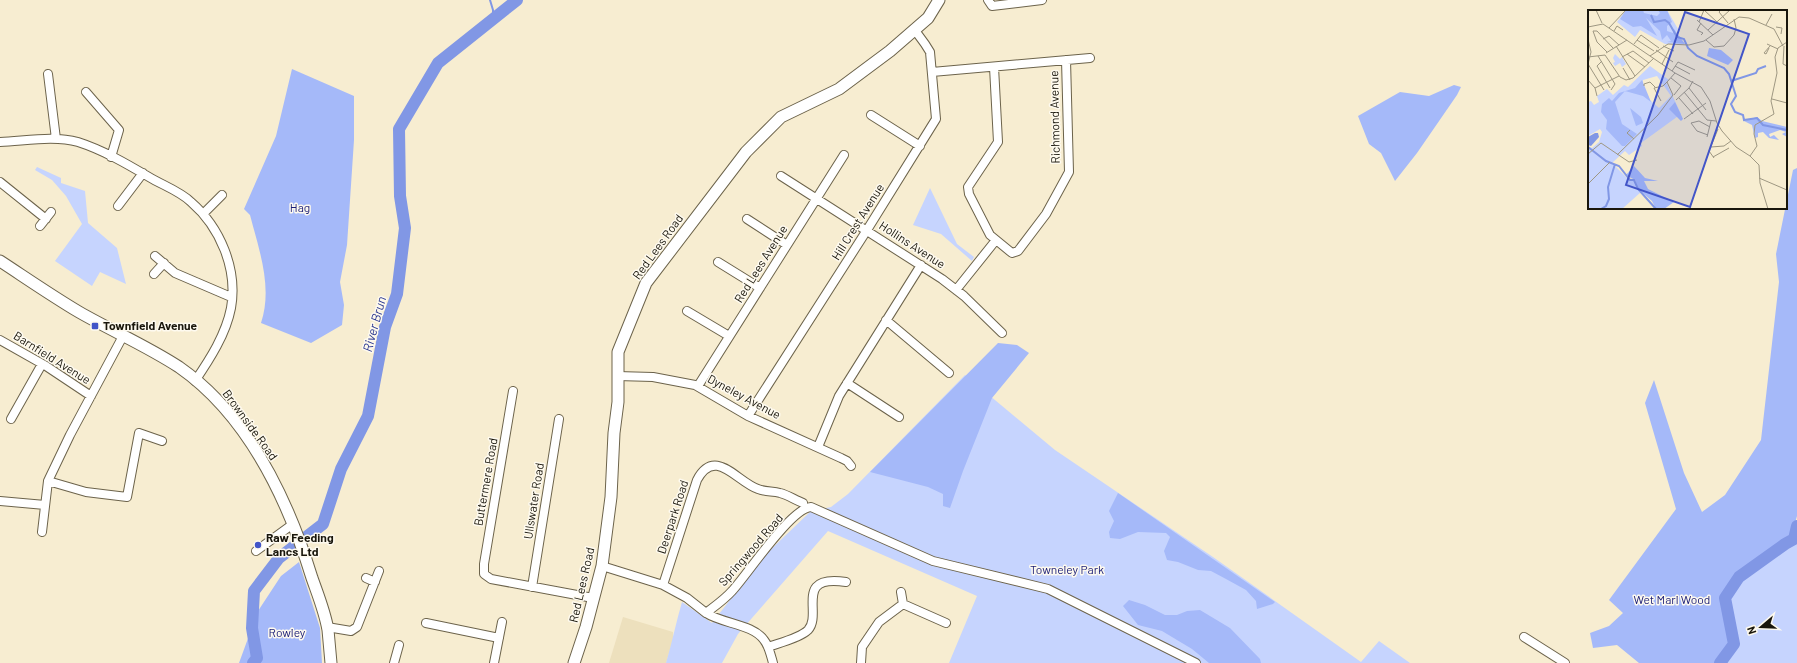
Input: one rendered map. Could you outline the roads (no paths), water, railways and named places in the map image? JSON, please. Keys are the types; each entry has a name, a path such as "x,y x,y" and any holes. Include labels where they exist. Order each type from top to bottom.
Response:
{"street":[{"name":"Red Lees Road","path":"574,663 586,627 592,598 602,566 611,496 614,434 618,402 618,352 646,283 746,152 781,117 839,89 890,51 928,18 939,0"},
{"path":"988,0 992,6 1037,0"},
{"name":"Hill Crest Avenue","path":"748,416 936,119 930,52 914,30"},
{"name":"Richmond Avenue","path":"932,72 1090,58"},
{"name":"Richmond Avenue","path":"994,66 998,142 968,187 969,194 990,235 1012,253 1018,251 1046,214 1068,172 1066,60"},
{"path":"48,74 56,139"},
{"path":"85,104 89,95 119,130 111,157"},
{"path":"871,115 920,146"},
{"path":"0,142 56,139 78,142 143,173 190,200 203,214 217,234 225,252 230,270 232,297 231,308 222,334 210,358 195,381"},
{"name":"Red Lees Avenue","path":"698,386 844,155"},
{"path":"118,206 143,173"},
{"name":"Hollins Avenue","path":"782,176 921,265 956,290 1002,333"},
{"path":"0,182 48,216 40,226"},
{"path":"203,214 222,195"},
{"path":"747,219 787,244"},
{"path":"956,290 996,240"},
{"path":"155,256 175,272 232,297"},
{"name":"Brownside Road","path":"0,261 77,311 161,356 180,368 212,394 226,410 259,457 276,485 293,524 304,551 327,627 331,663"},
{"path":"718,262 760,288"},
{"path":"154,274 164,263"},
{"path":"818,447 839,396 921,265"},
{"path":"687,310 729,336"},
{"path":"886,320 949,373"},
{"path":"42,532 48,481 123,336"},
{"name":"Barnfield Avenue","path":"0,340 42,364 91,396"},
{"path":"11,420 42,364"},
{"name":"Dyneley Avenue","path":"617,376 653,377 698,386 748,416 847,461 851,466"},
{"path":"847,383 899,417"},
{"name":"Buttermere Road","path":"513,391 484,564 484,574 486,577 532,587"},
{"name":"Ullswater Road","path":"532,587 559,419"},
{"path":"48,481 86,492 127,497 139,433 162,442"},
{"name":"Deerpark Road","path":"663,585 697,480 702,471 710,466 720,466 734,472 759,490 781,493 803,503"},
{"path":"0,501 45,506"},
{"name":"Springwood Road","path":"706,613 732,592 780,531 801,512 812,507 933,561 1048,589 1196,663"},
{"path":"256,551 293,524"},
{"path":"602,566 663,585 687,598 715,619 756,632 765,640 773,663"},
{"path":"327,627 351,631 358,626 380,571"},
{"path":"366,578 375,582"},
{"path":"768,647 803,634 808,630 812,624 813,594 819,585 832,580 846,582"},
{"path":"532,587 592,598"},
{"path":"901,592 903,604"},
{"path":"903,604 946,623"},
{"path":"861,663 862,648 879,622 903,604"},
{"path":"494,663 502,622"},
{"path":"426,623 499,638"},
{"path":"1524,637 1565,663"},
{"path":"394,663 399,645"}],"waterway":[{"path":"490,0 493,10 493,18"},
{"name":"River Brun","path":"253,663 257,658 252,628 254,591 279,558 323,524 341,469 368,416 385,327 397,294 405,228 400,196 399,129 438,63 517,0"},
{"path":"1720,663 1734,644 1725,598 1739,577 1794,539 1797,526"}],"place":[{"name":"Townfield Avenue","path":"95,326"},
{"name":"Raw Feeding Lancs Ltd","path":"258,545"}],"park label":[{"name":"Hag","path":"300,208"},
{"name":"Towneley Park","path":"1067,570"},
{"name":"Wet Marl Wood","path":"1672,600"},
{"name":"Rowley","path":"287,633"}]}
